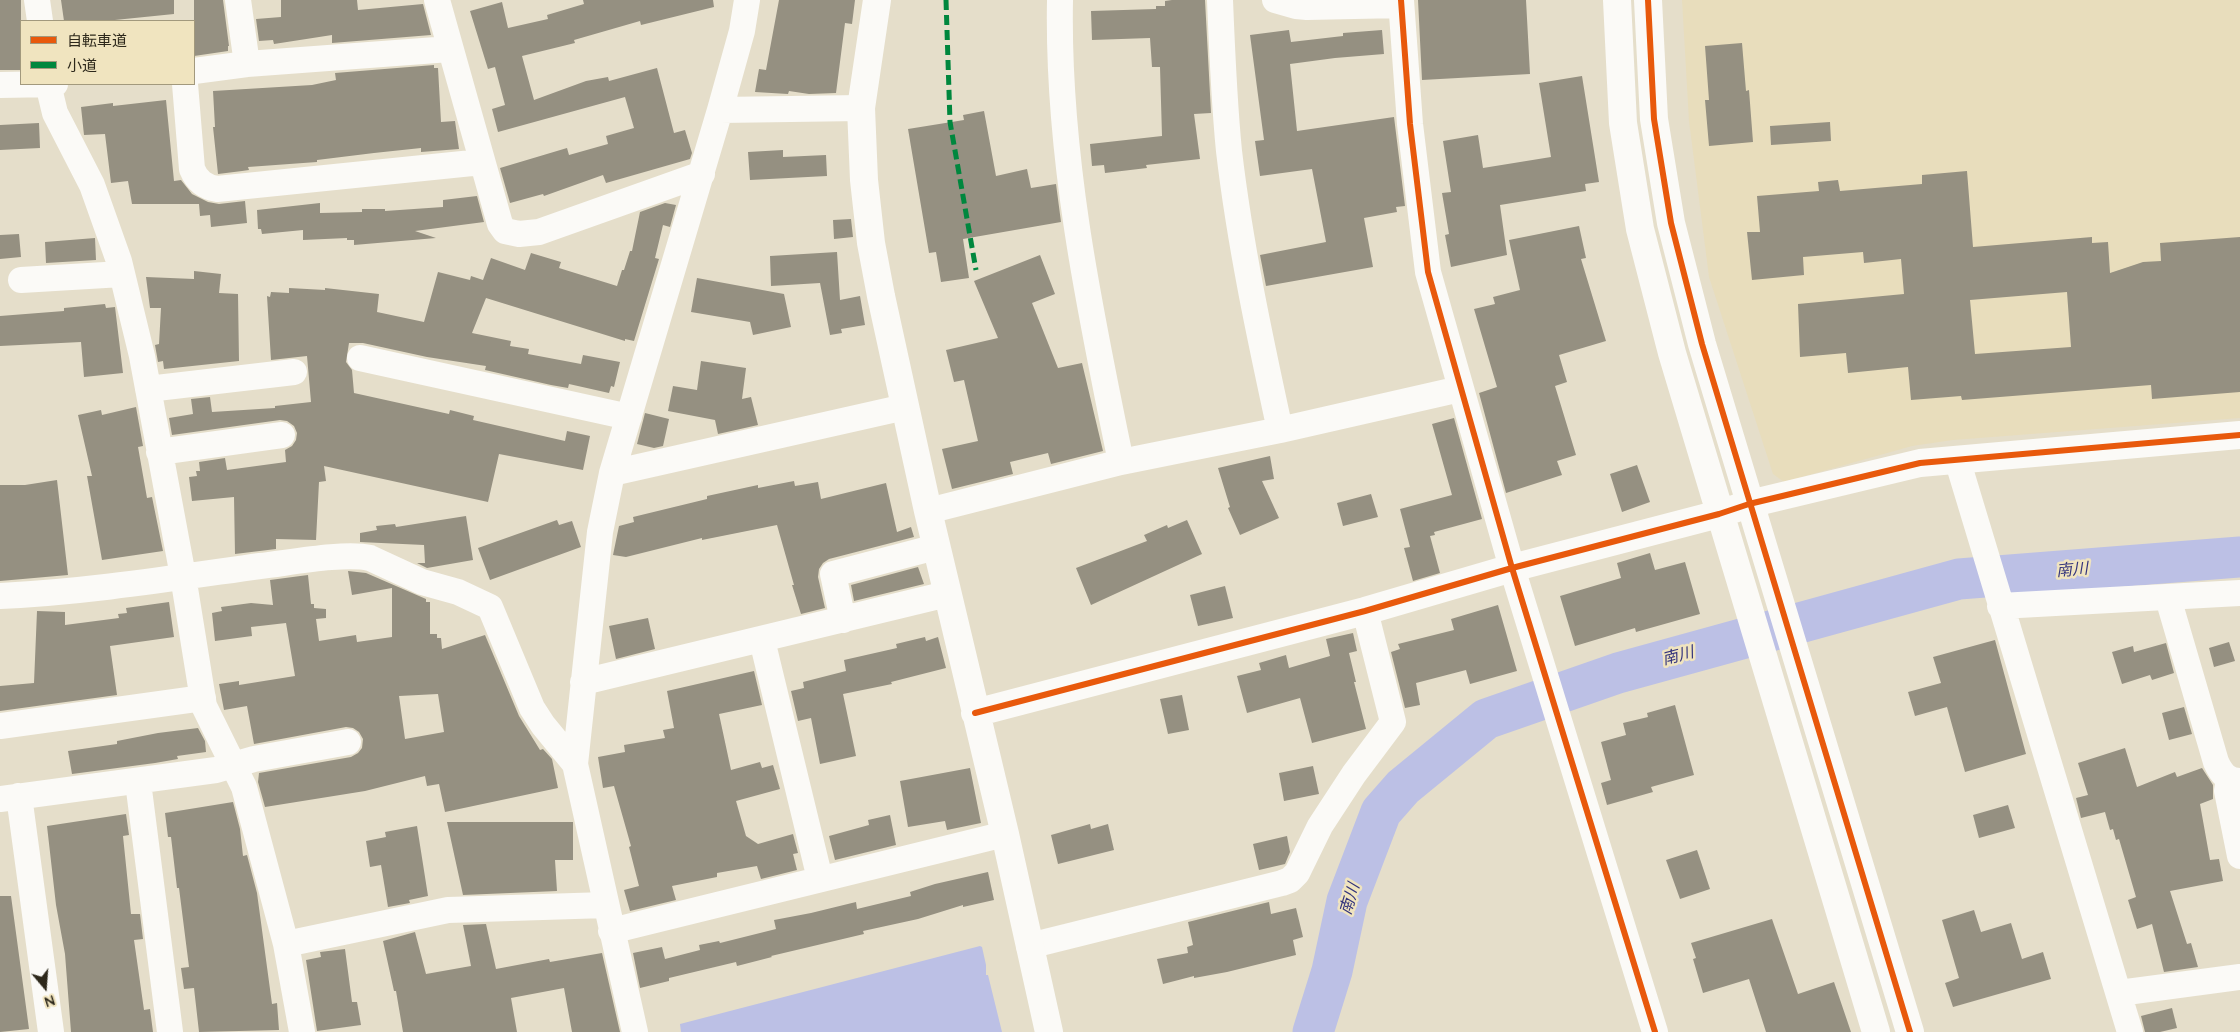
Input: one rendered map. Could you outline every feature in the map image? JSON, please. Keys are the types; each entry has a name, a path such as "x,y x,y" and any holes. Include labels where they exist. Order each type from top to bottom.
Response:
{"street":[{"path":"37,0 40,20"},
{"path":"238,0 247,64"},
{"path":"437,0 501,228 505,232 519,234 539,232 702,174"},
{"path":"635,1032 575,764 583,682 600,532 612,473 702,174 742,31 747,0"},
{"path":"877,0 861,108 864,180 871,243 880,296 936,547 1005,834 1049,1032"},
{"path":"1060,0 1061,86 1072,188 1092,318 1121,462"},
{"path":"1220,0 1229,151 1239,224 1250,293 1280,430"},
{"path":"1276,0 1296,6 1308,7 1401,3 1410,124 1428,272 1512,568 1655,1032"},
{"path":"1617,0 1622,122 1640,229 1672,353 1719,514 1770,676 1876,1032"},
{"path":"1648,0 1654,119 1671,223 1702,344 1749,504 1910,1032"},
{"path":"195,71 247,64 450,49"},
{"path":"0,85 20,85"},
{"path":"48,85 56,113 81,162 107,224 122,274 148,389 183,576 204,706 235,765 248,799 286,944 302,1032"},
{"path":"186,85 192,170 195,177 207,187 217,189 482,162"},
{"path":"720,110 861,108"},
{"path":"21,280 122,274"},
{"path":"360,358 629,417"},
{"path":"148,389 294,372"},
{"path":"928,510 1121,462 1280,430 1460,389"},
{"path":"612,473 905,407"},
{"path":"159,452 282,435"},
{"path":"975,713 1365,611 1512,568 1719,514 1749,504 1920,463 2240,435"},
{"path":"1957,459 2130,1032"},
{"path":"843,620 833,574 936,547"},
{"path":"0,596 60,593 361,555 429,585 476,599 490,607 537,717 575,764"},
{"path":"2000,605 2240,593"},
{"path":"583,682 947,594"},
{"path":"2168,598 2216,762 2220,770 2235,780 2227,791 2240,856"},
{"path":"1029,946 1282,883 1293,877 1297,873 1320,826 1354,774 1393,722 1365,611"},
{"path":"762,640 820,879"},
{"path":"0,726 203,698"},
{"path":"51,1032 10,798 216,770 254,759 348,742"},
{"path":"138,782 170,1032"},
{"path":"611,931 1005,834"},
{"path":"286,944 448,910 606,905"},
{"path":"2119,993 2240,977"}],"shaded area":[{"path":"1682,0 2240,0 2240,418 1953,440 1912,446 1784,482 1773,474 1709,277 1689,121"}],"water":[{"path":"982,947 986,975 988,975 1002,1032 681,1032 680,1024"}],"building":[{"path":"0,0 21,0 20,70 0,70"},
{"path":"61,0 174,0 174,14 115,20 64,20"},
{"path":"194,0 223,0 228,51 195,56"},
{"path":"281,0 357,0 358,10 423,4 431,35 332,43 332,35 274,44 273,40 259,41 256,19 281,17"},
{"path":"583,0 713,0 714,7 641,25 640,21 574,40 575,43 522,56 534,100 586,81 608,77 609,81 657,68 674,133 685,130 692,153 690,159 606,183 603,175 544,196 543,194 510,203 500,168 567,148 569,155 608,144 606,136 634,128 625,97 498,132 492,109 505,105 495,67 488,69 470,11 502,2 508,28 548,19 547,15 584,4"},
{"path":"779,0 855,0 852,24 845,23 836,93 809,94 789,91 788,94 755,92 759,69 766,70"},
{"path":"1205,0 1211,113 1194,114 1200,159 1146,165 1147,168 1105,173 1104,165 1092,166 1090,144 1162,136 1160,67 1152,67 1150,38 1092,40 1091,11 1156,9 1156,6 1165,6 1165,1"},
{"path":"1418,0 1526,0 1530,74 1422,80"},
{"path":"1289,30 1291,42 1343,36 1343,33 1382,30 1384,54 1290,64 1297,131 1394,117 1405,206 1396,207 1397,212 1364,218 1373,267 1266,286 1260,255 1326,242 1312,169 1260,176 1255,141 1264,140 1250,35"},
{"path":"1742,43 1746,91 1749,90 1753,142 1709,146 1705,100 1709,100 1705,46"},
{"path":"434,65 434,68 438,68 441,122 455,121 459,149 421,152 421,148 317,160 317,162 248,167 249,170 218,174 213,127 215,127 213,91 312,85 336,80 335,73"},
{"path":"1582,76 1599,182 1585,184 1586,191 1500,205 1507,255 1451,267 1445,235 1449,234 1442,193 1451,192 1443,141 1478,135 1483,168 1551,157 1539,83"},
{"path":"166,100 174,181 181,180 192,194 208,202 219,204 245,201 247,223 211,227 210,215 200,216 199,204 132,204 128,181 111,183 105,134 84,135 81,107 113,103 113,106"},
{"path":"984,111 996,176 1027,169 1031,188 1056,184 1061,222 963,239 969,278 941,282 936,252 929,253 908,129 964,120 963,115"},
{"path":"1830,122 1831,141 1771,145 1770,126"},
{"path":"39,123 40,148 0,150 0,125"},
{"path":"783,150 783,157 826,155 827,176 750,180 748,152"},
{"path":"1967,171 1973,247 2092,237 2092,243 2108,242 2110,273 2143,262 2161,261 2160,243 2240,237 2240,392 2152,399 2151,385 1962,400 1961,396 1911,400 1908,367 1848,373 1846,353 1800,357 1798,304 1904,294 1901,259 1864,263 1863,252 1803,257 1804,275 1752,280 1747,232 1760,232 1757,196 1819,191 1818,182 1838,180 1840,191 1922,184 1922,175","holes":["2067,292 2071,347 1975,354 1970,300"]},
{"path":"477,196 484,222 415,231 436,238 354,245 354,240 347,240 347,238 303,240 303,230 262,234 261,229 258,229 257,210 320,203 320,213 362,212 362,209 385,209 385,211 443,207 443,200"},
{"path":"665,203 676,205 670,227 663,225 655,258 659,259 634,341 625,339 625,341 486,298 472,333 511,341 510,346 529,349 528,354 581,364 583,355 620,362 614,387 611,386 609,393 569,384 568,388 551,385 485,370 486,366 427,357 363,343 349,343 346,362 352,370 354,393 449,414 450,410 474,416 473,420 565,441 567,431 590,436 583,470 499,454 488,502 324,466 326,481 319,482 316,540 276,539 276,549 235,554 234,497 192,501 189,477 197,476 196,471 200,471 199,462 225,458 227,470 286,462 285,450 292,446 296,440 297,433 294,426 287,421 280,420 172,435 169,418 193,414 191,399 210,397 212,412 275,408 275,406 311,402 307,356 271,360 267,296 270,297 271,292 289,293 289,288 325,290 325,288 379,294 377,312 424,322 438,272 470,280 471,276 483,280 491,258 525,270 531,253 561,262 559,268 617,286 630,251 632,251 640,212"},
{"path":"851,219 853,237 834,239 833,220"},
{"path":"1579,226 1586,258 1581,259 1606,341 1559,355 1567,382 1555,386 1576,455 1557,461 1562,475 1506,493 1479,393 1497,387 1474,309 1495,304 1493,297 1520,290 1509,240"},
{"path":"19,234 21,257 0,259 0,235"},
{"path":"95,238 96,260 46,263 45,242"},
{"path":"837,252 840,300 860,296 865,325 841,329 842,333 830,335 820,283 771,286 770,256"},
{"path":"1040,255 1055,294 1032,303 1058,368 1082,363 1103,451 1051,464 1048,453 1010,462 1013,474 952,489 942,449 978,441 964,380 954,382 946,350 998,338 974,281"},
{"path":"194,271 221,274 219,293 238,294 239,361 164,369 163,361 158,362 155,345 159,344 161,308 150,308 146,277 194,279"},
{"path":"697,278 784,294 791,327 753,335 750,322 691,312"},
{"path":"105,304 106,308 115,307 123,373 84,377 81,342 0,346 0,316 64,311 64,308"},
{"path":"701,361 746,368 742,399 751,397 758,425 718,434 715,420 668,411 673,386 697,390"},
{"path":"136,407 143,446 138,447 147,498 152,497 163,551 102,560 87,476 92,476 78,415 101,410 102,415"},
{"path":"645,413 669,419 663,446 654,448 637,444"},
{"path":"1454,418 1482,519 1434,532 1435,535 1430,536 1440,573 1413,581 1404,548 1410,547 1400,509 1452,495 1432,424"},
{"path":"1270,456 1274,479 1262,481 1279,518 1240,535 1228,508 1230,507 1218,468"},
{"path":"1637,465 1650,502 1622,512 1610,474"},
{"path":"57,480 68,575 0,581 0,485 25,485"},
{"path":"794,481 795,486 818,482 821,499 886,483 897,532 911,527 914,537 829,559 823,563 819,569 818,577 825,608 801,614 777,525 702,540 702,538 626,557 613,555 619,526 634,522 633,517 707,499 707,496 758,485 758,488"},
{"path":"1371,494 1378,517 1343,526 1337,503"},
{"path":"466,516 473,560 427,568 417,563 425,563 424,545 360,542 360,533 377,530 376,526 395,524 396,527"},
{"path":"557,520 559,525 572,521 581,547 490,580 478,548"},
{"path":"1187,520 1202,554 1091,605 1076,568 1147,541 1144,535 1167,525 1168,528"},
{"path":"1650,553 1655,570 1685,562 1700,614 1636,632 1635,628 1575,646 1560,596 1621,578 1617,563"},
{"path":"918,567 924,584 854,601 851,585"},
{"path":"348,571 366,573 426,599 426,602 430,602 430,634 437,634 437,638 441,638 442,649 485,635 519,716 540,750 543,749 552,759 558,788 445,812 439,784 427,786 425,776 365,791 265,807 258,782 259,773 351,757 362,748 363,739 359,732 353,728 346,727 254,744 247,706 224,710 219,684 239,681 239,685 295,676 286,623 251,627 252,636 215,641 212,613 222,611 221,607 251,603 273,605 270,580 308,575 311,604 314,604 314,608 326,609 326,618 316,619 319,641 356,635 357,642 392,637 392,588 352,595","holes":["438,694 444,732 405,739 399,696"]},
{"path":"1225,586 1233,618 1198,626 1190,595"},
{"path":"169,602 174,637 110,646 117,695 0,711 0,686 34,683 37,611 65,612 65,625 119,618 118,614 127,613 126,608"},
{"path":"1498,605 1517,671 1470,684 1466,670 1416,683 1420,705 1405,708 1391,652 1400,649 1398,644 1454,630 1451,619"},
{"path":"648,618 655,649 616,659 609,626"},
{"path":"1353,633 1357,651 1349,653 1366,729 1312,743 1300,698 1247,713 1237,676 1261,670 1259,663 1286,655 1289,668 1330,656 1326,639"},
{"path":"925,637 926,641 938,637 946,668 891,682 892,684 843,694 856,756 820,764 811,718 798,721 791,691 804,688 803,682 846,671 844,660 897,648 896,644"},
{"path":"1995,640 2026,754 1965,772 1947,707 1915,716 1908,692 1941,683 1933,657"},
{"path":"2229,642 2235,661 2214,667 2209,648"},
{"path":"2166,643 2174,673 2152,680 2150,675 2122,684 2112,652 2133,646 2134,652"},
{"path":"754,671 762,705 719,714 731,770 760,762 762,768 773,765 780,789 736,801 746,836 758,844 793,834 798,853 793,854 797,870 761,879 757,866 717,873 717,877 672,886 676,900 630,911 624,890 639,886 629,847 631,846 614,786 603,788 598,757 625,752 624,745 665,738 663,730 674,728 667,691"},
{"path":"1182,695 1189,730 1168,734 1160,699"},
{"path":"1675,705 1694,775 1651,787 1653,792 1607,805 1601,783 1611,780 1601,742 1626,735 1623,723 1648,717 1647,713"},
{"path":"2184,707 2192,734 2169,740 2162,713"},
{"path":"198,728 205,741 206,752 177,756 178,759 155,763 72,774 68,751 117,744 117,741 158,733"},
{"path":"2125,748 2137,787 2175,772 2177,777 2202,768 2213,785 2213,799 2200,804 2210,860 2219,859 2223,881 2170,891 2187,944 2191,943 2198,967 2164,972 2152,924 2137,929 2128,900 2136,897 2119,839 2116,840 2113,829 2110,830 2105,812 2081,818 2076,798 2088,795 2078,763"},
{"path":"1313,766 1319,794 1284,801 1279,773"},
{"path":"970,768 981,823 947,830 945,821 908,827 900,781"},
{"path":"233,802 240,829 243,856 247,855 257,893 272,1004 277,1003 279,1030 199,1032 194,988 184,989 181,968 189,967 179,888 177,888 171,837 168,837 165,813"},
{"path":"2008,805 2015,828 1979,838 1973,815"},
{"path":"126,814 129,835 123,836 131,914 140,914 143,939 134,940 144,1010 150,1009 153,1032 71,1032 65,954 56,905 47,826"},
{"path":"890,815 896,845 835,860 829,836 869,825 868,820"},
{"path":"447,822 573,822 573,860 555,860 557,891 463,895"},
{"path":"1090,824 1091,829 1108,824 1114,850 1058,864 1051,835"},
{"path":"417,826 428,896 409,900 410,903 388,907 381,865 370,867 366,841 386,837 385,832"},
{"path":"1287,836 1290,852 1285,864 1259,870 1253,844"},
{"path":"1697,850 1710,889 1680,899 1666,860"},
{"path":"988,872 994,900 963,907 963,905 918,919 863,931 864,934 737,966 736,962 669,978 669,981 640,988 633,953 662,947 665,959 700,950 699,945 719,941 720,943 776,929 774,920 856,902 857,909 911,896 910,892 935,884"},
{"path":"0,896 11,896 29,1029 0,1032"},
{"path":"1269,902 1271,914 1296,908 1303,937 1293,940 1296,955 1227,972 1194,978 1194,976 1163,984 1157,959 1188,953 1187,947 1193,945 1188,922"},
{"path":"1974,910 1981,932 2011,923 2022,959 2043,952 2051,979 1953,1007 1945,983 1959,978 1942,920"},
{"path":"1772,919 1798,994 1834,982 1851,1032 1766,1032 1749,979 1703,993 1693,959 1696,958 1691,943"},
{"path":"486,924 496,969 549,959 550,962 602,953 620,1032 572,1032 564,988 511,998 517,1032 403,1032 396,991 394,991 383,941 415,932 426,974 471,966 463,925"},
{"path":"345,949 352,1002 357,1002 361,1025 317,1031 306,960 321,957 320,952"},
{"path":"2172,1008 2177,1028 2160,1032 2145,1032 2141,1016"}],"waterway":[{"name":"南川","path":"1313,1032 1332,971 1347,901 1381,812 1403,787 1486,719 1618,673 1959,579 2240,557"}],"marked path":[{"path":"946,0 950,122 976,270"}],"cycle path":[{"path":"1401,0 1410,124 1428,272 1512,568 1655,1032"},
{"path":"1648,0 1654,119 1671,223 1702,344 1910,1032"},
{"path":"975,713 1365,611 1512,568 1719,514 1749,504 1920,463 2240,435"}]}
